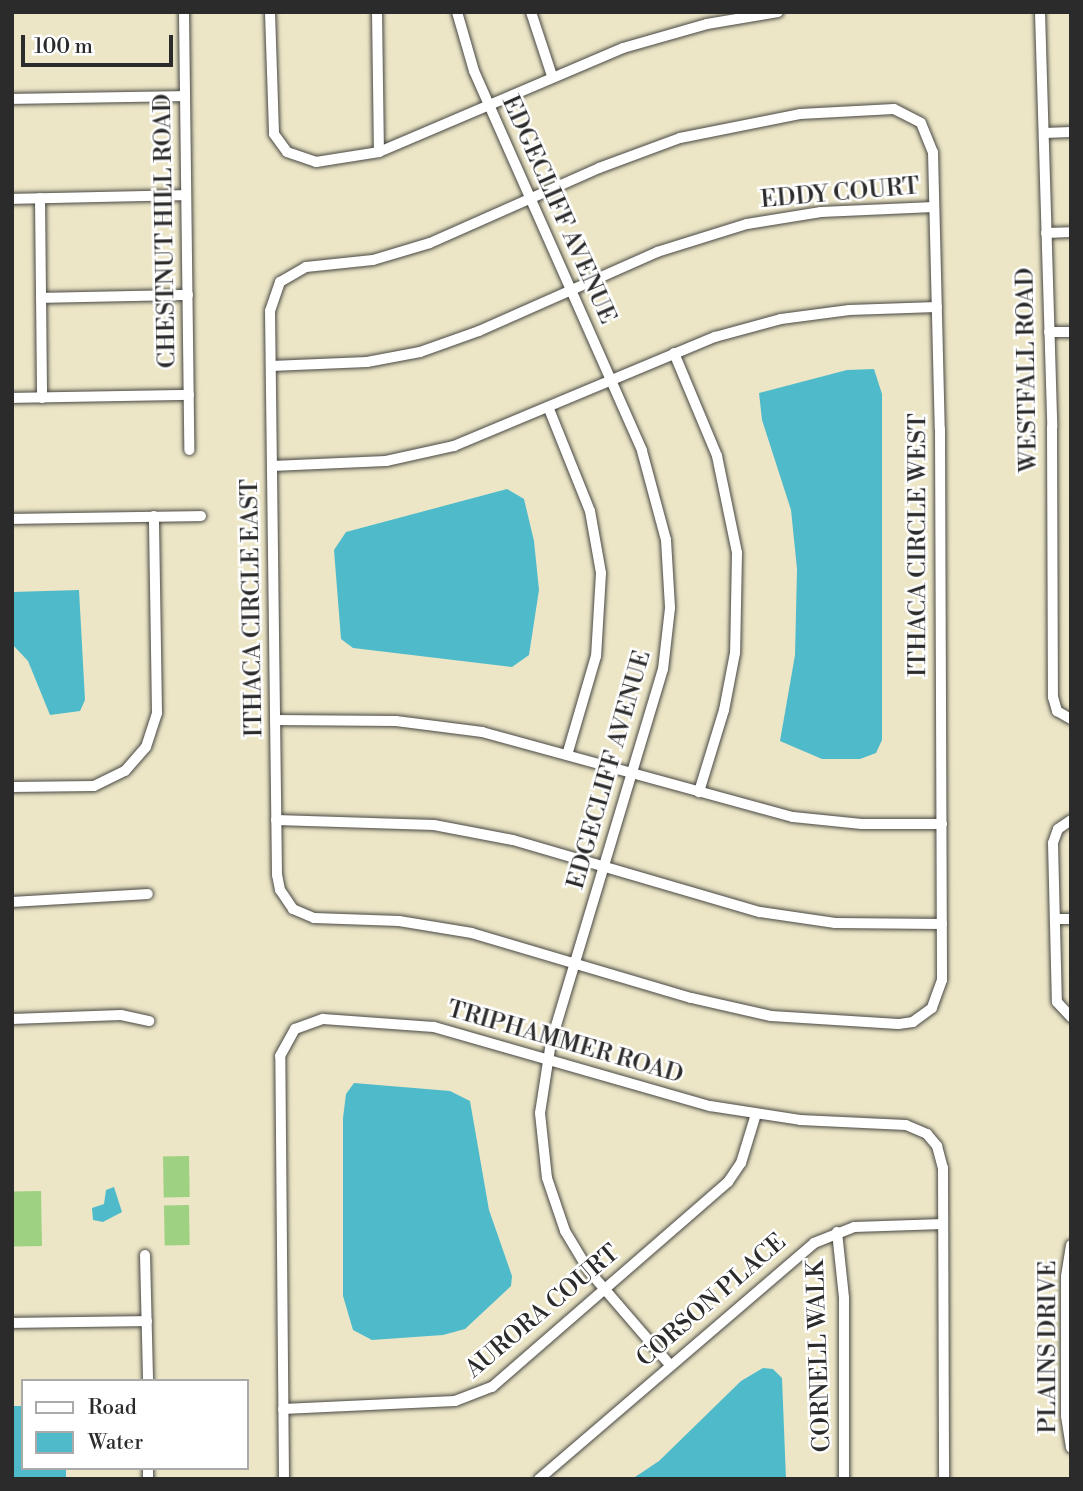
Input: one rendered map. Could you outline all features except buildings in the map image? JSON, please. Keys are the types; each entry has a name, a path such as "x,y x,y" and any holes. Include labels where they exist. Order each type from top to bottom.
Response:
{"street":[{"name":"CHESTNUT HILL ROAD","path":"184,12 189,450"},
{"path":"270,12 271,119 282,147 293,157 316,162 379,152 552,76 664,35 778,12"},
{"path":"377,12 379,152"},
{"name":"EDGECLIFF AVENUE","path":"457,12 488,104 612,381 652,480 669,578 663,669 547,1059 540,1113 547,1178 565,1231 604,1290 670,1365"},
{"path":"531,12 552,76"},
{"name":"WESTFALL ROAD","path":"1040,12 1049,332 1053,697 1057,710 1071,719"},
{"path":"12,99 185,96"},
{"name":"ITHACA CIRCLE WEST","path":"530,199 637,153 720,128 800,114 887,108 909,114 929,136 937,307 942,824 940,995 926,1014 906,1023 771,1016 691,998 575,963"},
{"path":"1044,133 1071,132"},
{"path":"12,199 186,195"},
{"path":"40,198 42,398"},
{"name":"ITHACA CIRCLE EAST","path":"530,199 402,253 292,272 280,282 271,303 278,883 283,897 299,913 314,918 436,926 575,963"},
{"name":"EDDY COURT","path":"271,366 356,363 420,352 657,252 747,224 821,212 934,207"},
{"path":"1046,233 1071,232"},
{"path":"41,298 188,295"},
{"path":"272,466 343,465 420,455 487,435 674,353 781,318 849,310 937,307"},
{"path":"1049,332 1071,332"},
{"path":"674,353 717,456 737,554 735,653 724,710 699,792"},
{"path":"12,398 189,395"},
{"path":"549,409 590,511 600,573 596,656 568,752"},
{"path":"12,787 94,786 125,771 146,747 157,713 154,516"},
{"path":"12,519 201,516"},
{"path":"275,720 439,725 568,752 699,792 827,822 942,824"},
{"path":"276,820 434,825 513,840 724,904 797,919 942,924"},
{"path":"1071,820 1054,835 1057,1002 1071,1017"},
{"path":"12,902 148,894"},
{"path":"1055,919 1071,919"},
{"path":"12,1018 121,1015 149,1021"},
{"name":"TRIPHAMMER ROAD","path":"284,1479 279,1063 289,1035 315,1019 401,1022 467,1035 668,1096 757,1114 906,1125 921,1130 937,1146 942,1161 944,1479"},
{"name":"AURORA COURT","path":"283,1409 470,1398 492,1387 733,1177 757,1114"},
{"name":"CORSON PLACE","path":"539,1479 799,1253 836,1232 871,1224 943,1224"},
{"name":"CORNELL WALK","path":"836,1232 844,1298 844,1479"},
{"name":"PLAINS DRIVE","path":"1071,1245 1066,1277 1066,1416 1071,1448"},
{"path":"145,1255 148,1379"},
{"path":"12,1323 147,1321"}],"green space":[{"path":"163,1156 189,1156 190,1197 164,1197"},
{"path":"41,1191 42,1246 13,1246 12,1192"},
{"path":"164,1205 189,1205 190,1245 165,1245"}],"water":[{"path":"874,369 882,394 882,740 876,753 860,759 822,759 780,741 795,655 797,569 791,510 762,420 759,393 847,370"},
{"path":"507,489 524,499 534,541 539,590 529,655 512,667 353,648 341,639 334,550 346,532"},
{"path":"79,590 85,700 80,711 50,715 28,661 12,644 12,592"},
{"path":"354,1083 450,1091 470,1101 489,1210 512,1276 511,1286 465,1329 443,1335 372,1340 353,1330 343,1296 343,1118 346,1094"},
{"path":"114,1187 122,1212 103,1222 93,1220 92,1208 104,1204 106,1190"},
{"path":"763,1368 773,1369 782,1378 786,1479 632,1479 659,1461 741,1381"},
{"path":"12,1406 21,1406 21,1470 66,1470 66,1479 12,1479"}]}
